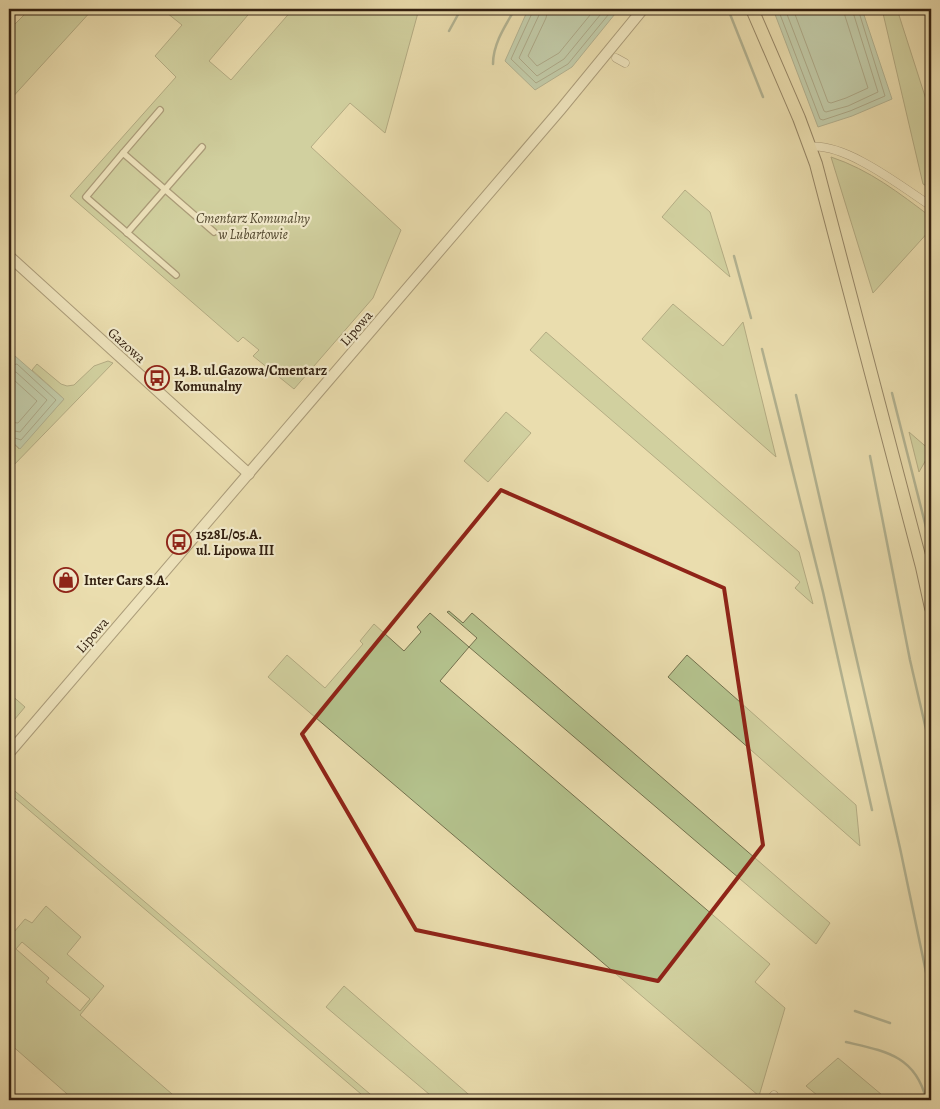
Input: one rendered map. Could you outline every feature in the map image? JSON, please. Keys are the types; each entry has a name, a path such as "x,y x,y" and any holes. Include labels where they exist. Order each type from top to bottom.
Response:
{"highway":[{"path":"752,9 799,118 819,174 922,567 931,608"}],"street":[{"name":"Lipowa","path":"9,753 561,109 643,9"},
{"path":"616,58 625,63"},
{"path":"160,110 86,197 176,276"},
{"path":"127,233 202,147"},
{"path":"809,147 825,147 865,163 931,206"},
{"path":"123,153 214,232"},
{"name":"Gazowa","path":"9,256 249,474"}],"highlighted area":[{"path":"501,490 724,588 763,845 658,981 416,930 302,734"}],"green space":[{"path":"25,9 93,9 9,101 9,30 28,11"},
{"name":"Cmentarz Komunalny w Lubartowie","path":"162,9 253,9 209,61 231,80 293,9 419,9 385,133 350,103 311,147 401,230 373,298 294,389 253,356 259,350 243,337 238,342 70,196 176,77 155,56 182,25"},
{"path":"882,9 897,9 931,115 931,189 923,184"},
{"path":"831,157 871,175 931,217 931,229 873,293"},
{"path":"685,190 710,212 730,277 662,217"},
{"path":"673,304 723,346 743,322 776,457 642,339"},
{"path":"546,332 799,552 813,604 795,588 800,582 530,350"},
{"path":"108,361 113,363 9,470 9,439 19,449 64,399 32,370 37,364 61,384 67,386 74,385 94,366"},
{"path":"506,412 531,433 488,482 464,461"},
{"path":"909,432 931,451 919,472"},
{"path":"449,611 463,623 472,613 830,923 816,944 469,647 477,638 447,612"},
{"path":"430,613 469,647 440,681 770,964 755,982 785,1008 759,1096 268,677 287,655 325,688 363,644 360,641 374,624 404,651 421,632 417,627"},
{"path":"687,655 856,805 860,846 668,677"},
{"path":"9,693 25,707 9,726"},
{"path":"9,786 377,1100 368,1100 9,793"},
{"path":"46,906 81,937 67,954 104,986 80,1015 179,1100 74,1100 9,1043 9,938 25,919 32,923","holes":["22,942 90,999 80,1011 46,982 49,978 16,949"]},
{"path":"344,986 475,1100 436,1100 326,1007"},
{"path":"838,1058 888,1100 823,1100 806,1086"}],"water":[{"path":"531,9 619,9 572,67 535,90 505,61 526,14"},
{"path":"773,9 862,9 892,99 852,116 818,127"},
{"path":"15,356 64,399 20,449 9,439 9,363"}],"waterway":[{"path":"449,31 461,9"},
{"path":"493,64 497,42 515,9"},
{"path":"728,9 763,97"},
{"path":"734,256 751,318"},
{"path":"762,349 823,592 872,810"},
{"path":"892,393 931,547"},
{"path":"796,395 900,848 931,996"},
{"path":"870,456 910,660 931,751"},
{"path":"855,1011 890,1023"},
{"path":"846,1042 885,1052 906,1064 921,1084 926,1099"}],"place":[{"name":"14.B. ul.Gazowa/Cmentarz Komunalny","path":"157,378"},
{"name":"1528L/05.A. ul. Lipowa III","path":"179,542"},
{"name":"Inter Cars S.A.","path":"66,580"}]}
